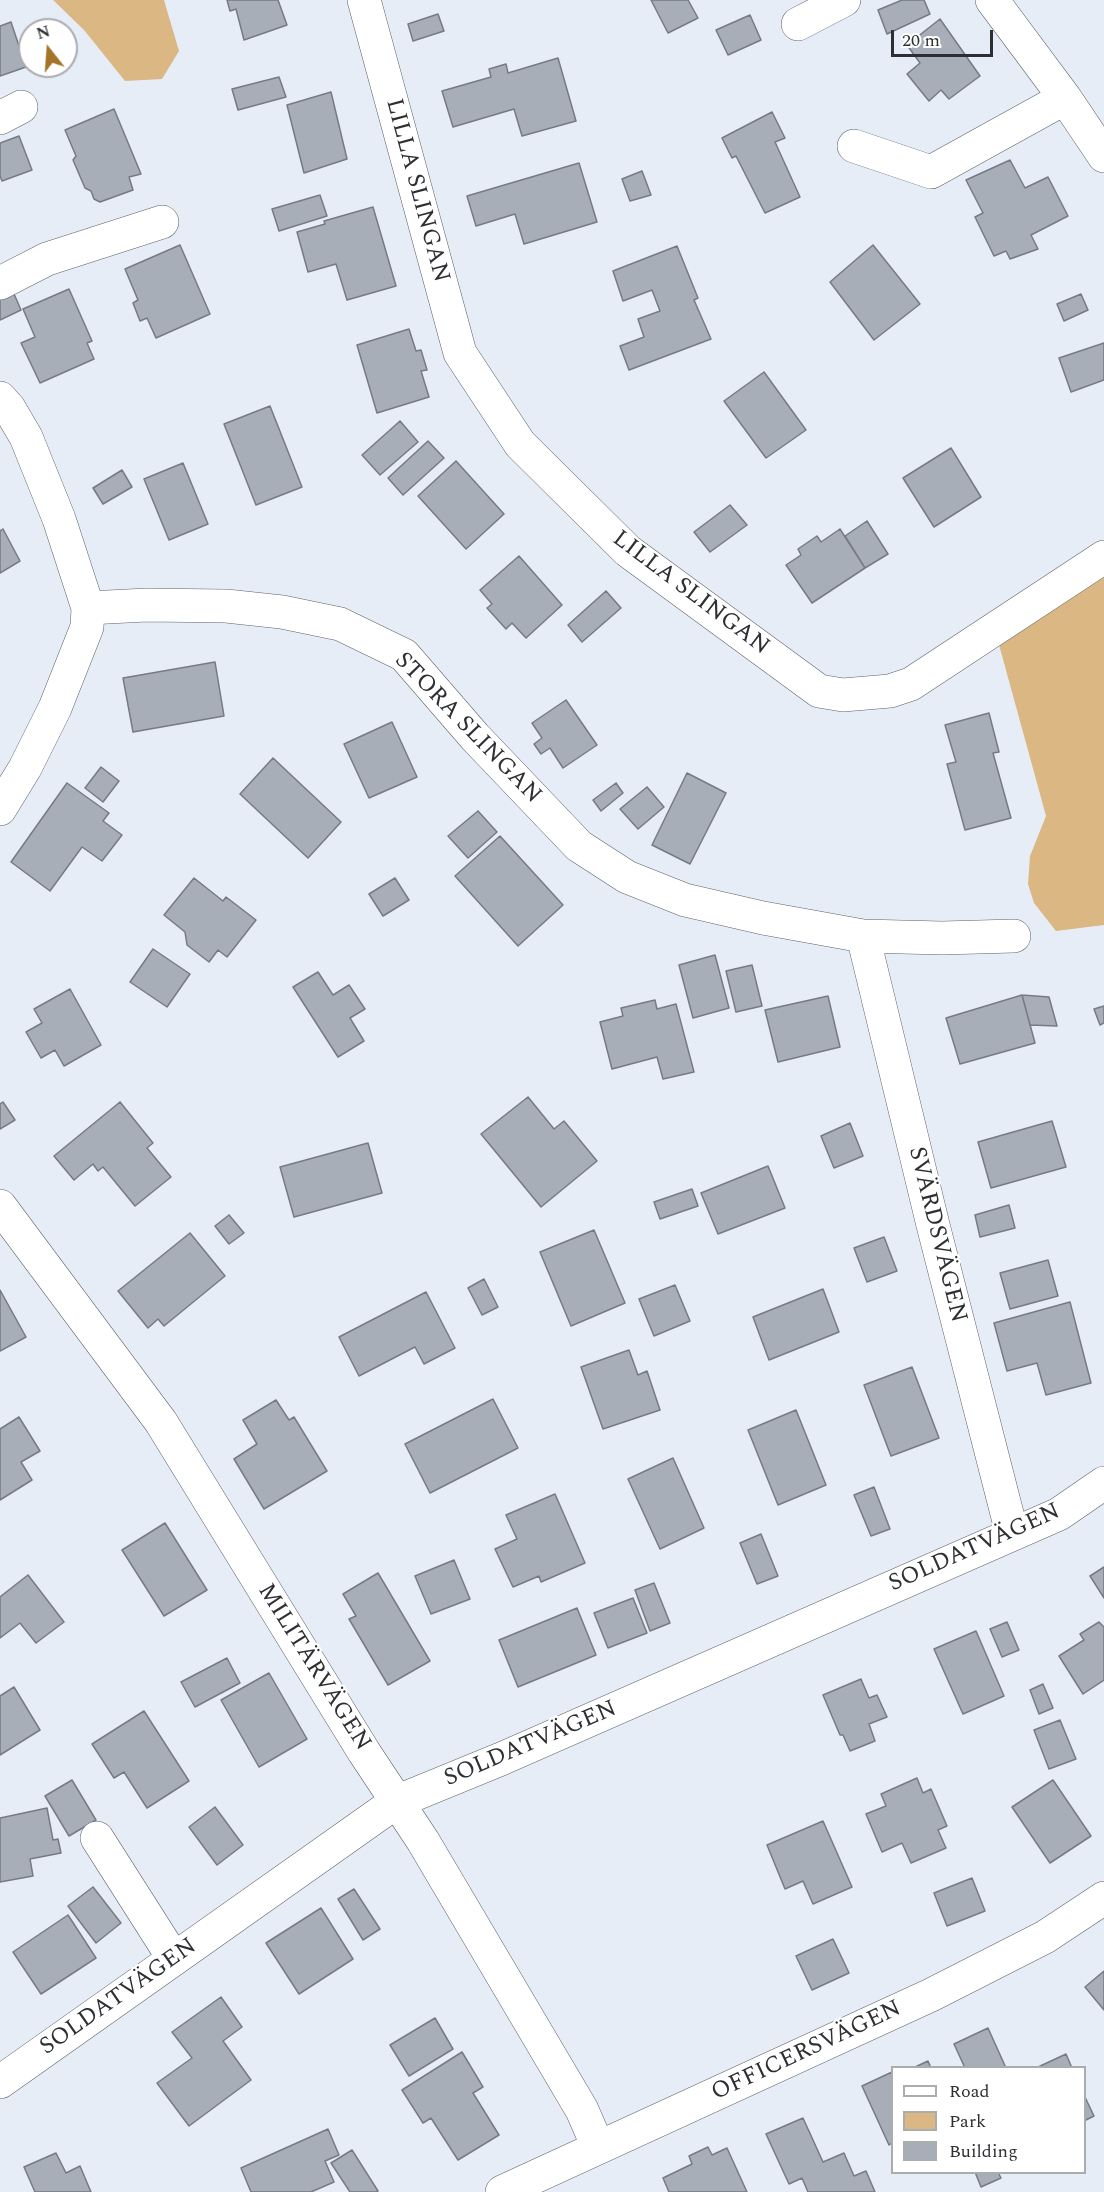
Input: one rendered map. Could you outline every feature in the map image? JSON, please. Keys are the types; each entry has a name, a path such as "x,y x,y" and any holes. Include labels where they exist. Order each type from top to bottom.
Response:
{"street":[{"name":"LILLA SLINGAN","path":"364,0 460,353 520,444 628,551 819,691 843,695 890,691 911,684 1104,556"},
{"path":"798,24 844,0"},
{"path":"992,0 1065,98 1104,156"},
{"path":"854,146 931,172 1065,98"},
{"path":"0,283 46,258 162,222"},
{"path":"0,398 9,408 26,437 59,519 88,608 87,627 56,708 25,768 0,809"},
{"name":"STORA SLINGAN","path":"88,608 147,605 226,606 282,612 340,624 404,655 475,737 579,846 627,877 685,900 764,918 863,936 942,938 1014,936"},
{"name":"SVÄRDSVÄGEN","path":"863,936 933,1225 1012,1533"},
{"name":"MILITÄRVÄGEN","path":"0,1206 161,1422 396,1802 423,1841 582,2110 598,2147"},
{"name":"SOLDATVÄGEN","path":"0,2082 396,1802 501,1759 1059,1514 1104,1483"},
{"path":"97,1838 174,1959"},
{"name":"OFFICERSVÄGEN","path":"502,2192 930,1995 1045,1936 1104,1898"}],"green space":[{"path":"53,0 164,0 179,51 162,79 125,81 78,24 78,18 72,18"},
{"path":"1104,574 1104,925 1056,931 1034,903 1028,884 1030,856 1046,816 998,641"}],"building":[{"path":"227,0 278,0 287,25 244,40 236,9 230,11"},
{"path":"651,0 688,0 698,18 668,33"},
{"path":"902,0 924,0 930,14 887,34 878,10"},
{"path":"438,14 444,31 413,41 408,24"},
{"path":"750,15 761,40 728,55 716,30"},
{"path":"940,19 980,76 949,99 941,90 929,101 907,74 920,63 907,45"},
{"path":"11,22 18,43 18,70 0,76 0,26"},
{"path":"558,58 576,121 522,136 514,109 453,127 442,91 491,77 489,69 506,64 508,73"},
{"path":"279,77 286,97 238,110 232,89"},
{"path":"331,92 347,159 304,173 287,105"},
{"path":"114,109 141,174 129,177 133,190 100,202 94,199 91,191 85,188 73,160 76,156 65,130"},
{"path":"772,112 785,138 775,142 800,197 765,213 736,156 732,158 722,138"},
{"path":"19,136 32,170 2,181 0,143"},
{"path":"1010,160 1025,188 1048,177 1068,216 1031,235 1038,249 1010,259 1006,251 994,256 975,217 983,213 966,180"},
{"path":"579,163 597,222 524,244 515,214 476,226 467,196"},
{"path":"642,171 651,195 630,201 622,179"},
{"path":"320,195 327,216 279,231 272,209"},
{"path":"373,207 396,286 347,300 336,264 308,272 297,232 325,224 324,221"},
{"path":"180,245 210,314 156,338 147,318 140,321 133,303 138,300 125,269"},
{"path":"873,245 920,304 874,340 830,282"},
{"path":"677,246 698,298 694,300 711,339 629,370 620,346 644,337 638,319 660,311 652,290 623,301 613,271"},
{"path":"11,287 21,310 0,320 0,292"},
{"path":"69,289 92,341 87,343 94,359 40,383 21,343 35,337 23,309"},
{"path":"1081,294 1088,310 1064,321 1057,304"},
{"path":"409,329 416,351 421,350 427,370 421,371 429,397 377,413 357,345"},
{"path":"1104,343 1104,380 1071,392 1059,358"},
{"path":"764,372 806,430 766,458 724,401"},
{"path":"270,406 302,487 256,505 224,424"},
{"path":"400,421 418,442 380,475 362,455"},
{"path":"428,441 444,458 403,495 388,478"},
{"path":"951,448 981,497 934,527 903,478"},
{"path":"456,461 504,514 466,549 418,496"},
{"path":"183,463 208,524 169,540 144,479"},
{"path":"122,470 132,487 103,504 93,488"},
{"path":"730,505 747,525 710,552 694,532"},
{"path":"867,521 888,554 865,568 845,536"},
{"path":"3,529 20,561 0,573 0,531"},
{"path":"840,529 865,568 812,603 786,565 801,555 798,549 817,536 821,542"},
{"path":"519,556 562,605 526,638 512,623 506,629 487,608 492,604 480,590"},
{"path":"606,591 621,608 582,642 568,625"},
{"path":"215,662 224,716 133,732 123,678"},
{"path":"566,700 597,745 563,768 550,748 541,754 534,744 542,738 532,723"},
{"path":"989,713 999,752 993,753 1011,818 965,830 947,764 956,762 945,725"},
{"path":"392,722 417,777 369,798 344,744"},
{"path":"273,758 341,822 308,858 240,794"},
{"path":"101,767 119,781 103,802 85,788"},
{"path":"687,773 726,793 690,864 652,845"},
{"path":"67,783 109,813 103,821 122,835 102,861 82,847 50,891 11,862"},
{"path":"616,783 623,793 601,811 593,800"},
{"path":"647,787 664,807 638,829 620,809"},
{"path":"478,811 497,832 468,858 448,836"},
{"path":"500,836 563,905 518,946 455,876"},
{"path":"194,878 223,901 226,897 256,920 227,957 218,950 209,962 187,945 185,932 164,915"},
{"path":"395,878 409,900 383,916 369,894"},
{"path":"153,949 190,974 167,1007 130,982"},
{"path":"715,955 729,1008 693,1018 679,965"},
{"path":"752,965 762,1006 736,1012 726,971"},
{"path":"318,972 333,995 349,985 365,1009 350,1018 364,1041 338,1057 293,987"},
{"path":"70,989 101,1045 64,1066 55,1050 41,1058 26,1032 42,1023 34,1009"},
{"path":"1022,995 1049,997 1057,1026 1030,1025"},
{"path":"1022,995 1035,1043 960,1064 946,1018"},
{"path":"828,996 840,1047 778,1062 765,1010"},
{"path":"655,1000 657,1009 676,1004 694,1072 663,1079 657,1057 612,1069 600,1022 623,1016 621,1008"},
{"path":"1104,1006 1104,1023 1100,1025 1094,1009"},
{"path":"528,1097 554,1129 564,1121 597,1161 541,1207 481,1134"},
{"path":"3,1102 15,1120 0,1129 0,1104"},
{"path":"120,1102 153,1143 147,1148 171,1177 135,1206 103,1167 98,1171 93,1164 74,1180 54,1156"},
{"path":"1052,1121 1066,1167 991,1188 978,1142"},
{"path":"850,1123 863,1156 834,1168 821,1136"},
{"path":"368,1143 382,1193 294,1217 280,1167"},
{"path":"768,1166 785,1208 718,1234 701,1193"},
{"path":"692,1189 698,1206 660,1219 654,1202"},
{"path":"1009,1205 1015,1228 980,1237 975,1215"},
{"path":"229,1215 244,1233 229,1244 215,1226"},
{"path":"594,1230 625,1303 571,1326 540,1252"},
{"path":"190,1233 225,1276 164,1326 158,1319 148,1328 118,1291"},
{"path":"884,1237 897,1271 867,1282 854,1248"},
{"path":"1048,1260 1058,1296 1010,1309 1000,1273"},
{"path":"484,1279 498,1307 482,1315 468,1288"},
{"path":"675,1285 690,1321 654,1336 639,1299"},
{"path":"823,1289 839,1332 769,1360 753,1317"},
{"path":"0,1290 26,1337 0,1351"},
{"path":"426,1292 455,1348 424,1364 415,1347 359,1376 339,1337"},
{"path":"1070,1302 1091,1383 1046,1395 1037,1363 1007,1371 994,1323"},
{"path":"629,1350 638,1375 647,1371 660,1410 603,1429 581,1367"},
{"path":"912,1367 939,1438 891,1456 864,1385"},
{"path":"493,1399 518,1448 430,1493 405,1444"},
{"path":"276,1400 289,1420 294,1417 327,1471 264,1509 234,1459 257,1444 243,1420"},
{"path":"796,1410 826,1485 778,1505 748,1430"},
{"path":"19,1417 40,1451 21,1462 32,1480 0,1500 0,1429"},
{"path":"673,1458 704,1528 660,1549 628,1479"},
{"path":"874,1487 890,1529 871,1536 854,1495"},
{"path":"555,1494 585,1563 541,1582 539,1576 513,1587 495,1549 517,1539 506,1515"},
{"path":"165,1523 207,1590 164,1616 122,1550"},
{"path":"761,1534 778,1576 757,1584 740,1543"},
{"path":"454,1560 470,1599 431,1614 415,1576"},
{"path":"1104,1567 1104,1598 1090,1576"},
{"path":"378,1573 430,1661 388,1685 349,1619 356,1616 343,1594"},
{"path":"28,1575 64,1622 36,1643 20,1623 0,1638 0,1597"},
{"path":"654,1583 670,1623 650,1631 635,1590"},
{"path":"633,1598 647,1633 608,1648 594,1613"},
{"path":"577,1608 596,1655 518,1687 499,1640"},
{"path":"1007,1622 1019,1650 1002,1657 990,1629"},
{"path":"1099,1622 1104,1627 1104,1680 1083,1694 1059,1656 1084,1640 1080,1634"},
{"path":"976,1631 1004,1696 963,1714 934,1649"},
{"path":"227,1658 240,1683 195,1707 181,1682"},
{"path":"269,1673 307,1739 259,1767 221,1700"},
{"path":"861,1679 869,1698 877,1695 887,1717 869,1724 875,1741 850,1751 843,1735 840,1735 823,1695"},
{"path":"1043,1684 1053,1708 1039,1714 1030,1690"},
{"path":"14,1687 40,1730 0,1755 0,1696"},
{"path":"144,1711 189,1781 147,1808 124,1772 114,1778 92,1744"},
{"path":"1060,1720 1076,1759 1049,1769 1034,1730"},
{"path":"917,1778 923,1793 931,1789 947,1826 938,1830 946,1848 911,1863 902,1843 882,1852 866,1814 886,1806 881,1794"},
{"path":"72,1780 96,1820 69,1836 45,1796"},
{"path":"1053,1780 1091,1836 1050,1863 1012,1807"},
{"path":"215,1807 243,1845 217,1865 189,1827"},
{"path":"47,1808 53,1840 58,1839 61,1853 30,1859 33,1876 0,1882 0,1818"},
{"path":"823,1821 852,1887 813,1904 803,1881 785,1889 767,1845"},
{"path":"972,1878 985,1911 947,1926 934,1893"},
{"path":"93,1887 121,1923 96,1943 68,1906"},
{"path":"354,1889 380,1929 363,1940 338,1899"},
{"path":"321,1908 353,1959 299,1994 266,1943"},
{"path":"68,1915 96,1958 41,1994 13,1952"},
{"path":"833,1939 849,1973 812,1990 796,1956"},
{"path":"1104,1971 1104,2010 1085,1987"},
{"path":"221,1997 242,2027 223,2041 251,2080 189,2126 157,2083 192,2058 172,2032"},
{"path":"435,2018 453,2049 409,2076 390,2045"},
{"path":"988,2028 1005,2066 964,2066 954,2044"},
{"path":"462,2052 483,2087 473,2093 499,2135 458,2160 431,2118 423,2123 402,2090"},
{"path":"1066,2054 1071,2066 1040,2066"},
{"path":"928,2061 930,2066 917,2066"},
{"path":"891,2072 891,2144 889,2145 862,2086"},
{"path":"1086,2099 1094,2116 1086,2120"},
{"path":"803,2118 823,2162 844,2153 854,2176 866,2171 875,2192 808,2192 802,2178 789,2184 766,2134"},
{"path":"328,2129 339,2155 325,2161 334,2182 311,2192 251,2192 241,2168"},
{"path":"708,2147 712,2155 727,2148 747,2192 669,2192 663,2178 692,2164 689,2156"},
{"path":"352,2150 378,2191 350,2192 331,2163"},
{"path":"56,2153 66,2173 80,2166 91,2192 35,2192 24,2167"},
{"path":"976,2174 999,2174 1001,2178 981,2187"}]}
